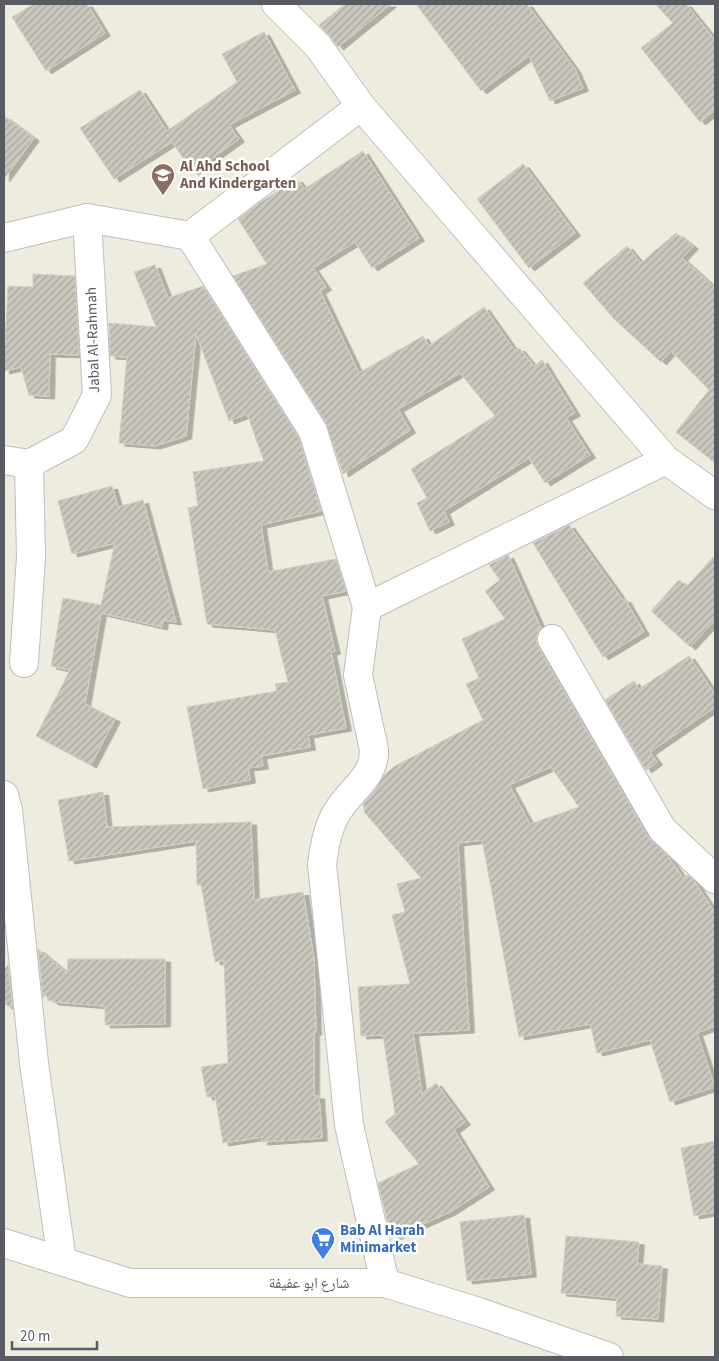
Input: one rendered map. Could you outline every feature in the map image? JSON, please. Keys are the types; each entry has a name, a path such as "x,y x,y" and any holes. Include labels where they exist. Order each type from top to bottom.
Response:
{"street":[{"path":"276,4 318,46 360,106 666,460 715,495"},
{"path":"4,238 87,218 190,236 360,106"},
{"name":"Jabal Al-Rahmah","path":"17,462 74,440 97,395 87,218"},
{"path":"190,236 313,431 367,607 358,675 374,756 369,773 339,809 330,826 324,844 322,864 349,1125 385,1283"},
{"path":"367,607 666,460"},
{"path":"17,462 31,557 24,663"},
{"path":"552,639 662,829 715,879"},
{"path":"4,795 8,810 34,1063 62,1261"},
{"name":"شارع ابو عفيفة","path":"4,1242 130,1283 385,1283 479,1312 609,1357"}],"building":[{"path":"34,4 87,4 105,33 46,71 12,17"},
{"path":"345,4 391,4 338,47 319,25"},
{"path":"416,4 527,4 575,69 583,88 550,101 529,56 481,91"},
{"path":"655,4 686,4 715,40 715,110 700,122 641,48 673,23"},
{"path":"264,32 295,90 229,125 239,139 193,172 172,142 114,179 80,128 140,90 167,131 237,82 222,54"},
{"path":"4,116 34,138 4,179"},
{"path":"363,151 419,238 372,268 355,242 313,268 326,287 320,291 359,373 423,336 429,346 484,307 515,351 519,348 534,366 542,360 575,413 566,418 590,455 545,483 529,458 444,511 449,522 430,531 417,503 427,498 411,469 495,416 460,373 398,409 410,430 343,474 326,423 233,276 267,264 238,219 297,179 304,189"},
{"path":"523,164 575,233 529,268 477,199"},
{"path":"676,233 693,246 682,258 715,288 715,463 676,432 709,390 671,351 661,362 614,319 583,283 627,246 641,263"},
{"path":"155,265 168,298 203,286 299,438 321,511 261,525 268,572 336,559 346,591 322,596 335,651 331,652 346,728 308,735 310,747 261,756 263,766 248,768 250,780 203,789 187,707 277,691 275,684 288,682 275,630 207,624 188,508 198,506 193,472 264,461 247,414 229,421 196,334 186,436 155,446 119,443 127,357 110,356 109,323 156,327 134,272"},
{"path":"33,274 75,276 79,355 50,354 49,396 29,395 21,367 4,371 8,286 33,287"},
{"path":"112,486 118,507 143,500 176,622 163,620 162,627 101,613 85,704 115,719 91,765 36,736 70,670 51,666 63,598 101,605 115,543 72,554 58,501"},
{"path":"569,525 623,600 625,599 644,632 603,657 533,543"},
{"path":"508,555 541,628 536,639 538,647 648,837 668,856 683,878 688,875 693,879 715,913 715,1026 697,1033 715,1087 670,1102 650,1040 597,1053 590,1024 519,1037 482,840 458,843 469,1030 413,1033 422,1094 436,1083 465,1122 454,1130 489,1187 450,1212 394,1237 388,1224 378,1183 419,1164 385,1122 395,1114 383,1035 361,1036 358,987 410,984 392,915 405,912 397,884 421,878 365,813 363,804 384,775 395,766 483,720 466,684 479,678 462,639 505,619 485,591 500,580 489,565","holes":["551,767 579,807 530,824 509,785"]},
{"path":"715,555 715,620 690,647 651,611 679,580 687,586"},
{"path":"689,656 715,694 715,707 650,752 657,762 646,770 605,700 634,681 639,689"},
{"path":"103,792 107,827 251,822 254,900 303,892 314,959 316,1032 314,1032 314,1096 319,1096 322,1138 262,1142 262,1137 223,1143 215,1096 207,1097 201,1067 228,1063 224,960 215,962 201,885 197,885 196,841 69,861 58,800"},
{"path":"38,949 67,973 68,959 165,959 165,1024 105,1025 105,1006 53,1002 45,995 43,998"},
{"path":"8,965 13,1010 4,1003 4,970"},
{"path":"715,1141 715,1212 694,1216 681,1148"},
{"path":"524,1215 531,1274 467,1281 460,1222"},
{"path":"566,1236 639,1242 637,1264 662,1266 658,1319 616,1316 617,1298 561,1293"}],"place":[{"name":"Al Ahd School And Kindergarten","path":"163,196"},
{"name":"Bab Al Harah Minimarket","path":"323,1260"}]}
